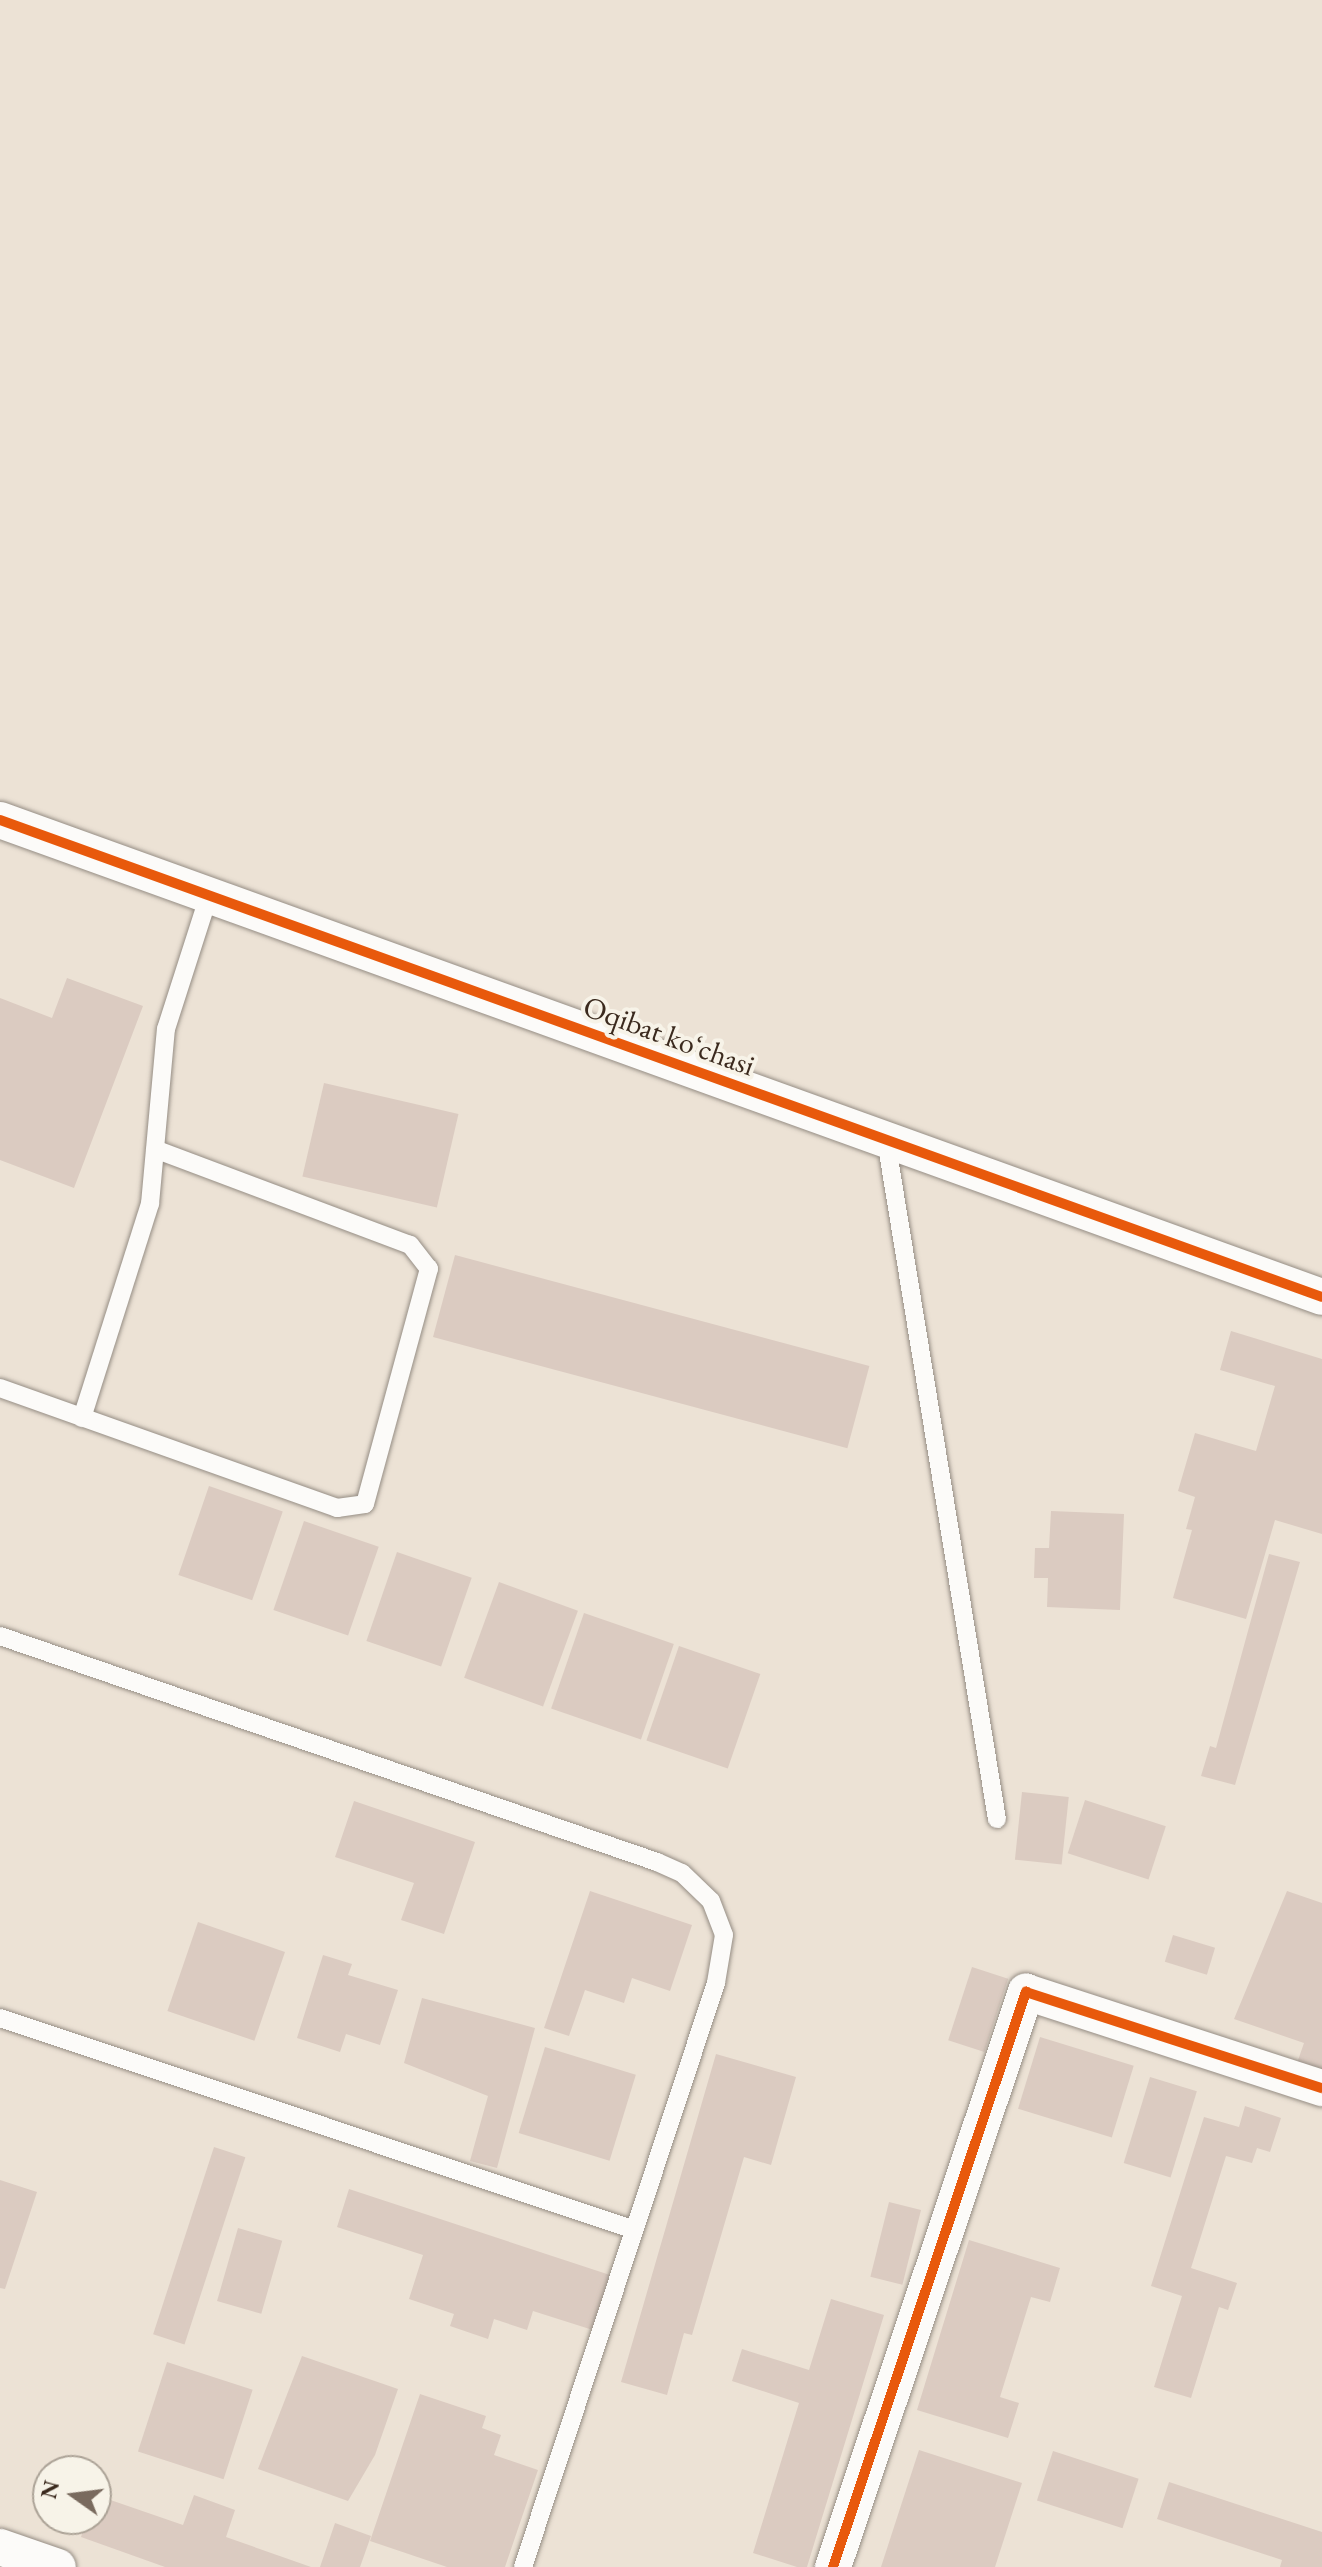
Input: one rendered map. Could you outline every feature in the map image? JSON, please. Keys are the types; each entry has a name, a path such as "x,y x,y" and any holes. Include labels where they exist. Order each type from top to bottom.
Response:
{"street":[{"name":"Oqibat koʻchasi","path":"0,820 1322,1297"},
{"path":"833,2567 1026,1992 1322,2088"},
{"path":"0,2547 58,2567"}],"lane":[{"path":"82,1418 150,1204 166,1029 209,895"},
{"path":"886,1140 997,1819"},
{"path":"0,1388 337,1508 365,1504 429,1269 410,1245 155,1149"},
{"path":"0,1636 657,1862 699,1888 722,1924 724,1950 523,2567"},
{"path":"0,2018 635,2230"}],"building":[{"path":"67,978 143,1006 74,1188 0,1160 0,998 52,1018"},
{"path":"324,1083 458,1114 437,1208 302,1177"},
{"path":"455,1255 869,1366 847,1448 433,1337"},
{"path":"1231,1331 1322,1359 1322,1534 1275,1520 1246,1619 1173,1598 1192,1530 1186,1529 1195,1497 1178,1491 1195,1433 1256,1451 1275,1386 1220,1370"},
{"path":"209,1486 283,1511 252,1600 178,1575"},
{"path":"1051,1511 1124,1514 1120,1610 1047,1607 1048,1578 1034,1578 1035,1548 1049,1548"},
{"path":"304,1521 379,1547 348,1636 273,1610"},
{"path":"397,1552 472,1578 441,1667 366,1641"},
{"path":"1269,1554 1300,1562 1235,1785 1201,1776 1210,1746 1216,1748"},
{"path":"499,1582 578,1611 543,1707 464,1678"},
{"path":"584,1613 674,1644 641,1739 551,1708"},
{"path":"679,1646 760,1674 728,1769 646,1741"},
{"path":"1022,1792 1069,1797 1062,1865 1015,1860"},
{"path":"1085,1800 1166,1826 1149,1880 1068,1853"},
{"path":"354,1801 475,1842 444,1934 401,1920 414,1883 335,1857"},
{"path":"590,1891 692,1925 670,1991 632,1978 624,2003 585,1990 569,2036 544,2028"},
{"path":"1287,1891 1322,1903 1322,2075 1296,2066 1304,2043 1234,2019"},
{"path":"198,1922 285,1952 254,2041 167,2011"},
{"path":"1173,1935 1215,1948 1207,1975 1165,1962"},
{"path":"323,1955 352,1964 348,1975 398,1990 380,2045 346,2034 340,2052 297,2038"},
{"path":"972,1967 1008,1979 984,2052 948,2040"},
{"path":"422,1998 535,2028 497,2168 470,2161 488,2096 404,2063"},
{"path":"1040,2037 1134,2066 1112,2137 1018,2109"},
{"path":"545,2047 636,2075 610,2161 519,2133"},
{"path":"716,2054 796,2077 771,2165 744,2157 692,2335 684,2333 667,2395 621,2382"},
{"path":"1150,2077 1197,2091 1171,2177 1124,2163"},
{"path":"1245,2106 1281,2118 1270,2152 1257,2148 1252,2163 1226,2156 1191,2268 1237,2283 1228,2310 1219,2307 1191,2398 1154,2387 1182,2296 1151,2286 1204,2117 1239,2127"},
{"path":"214,2147 245,2157 185,2345 153,2334"},
{"path":"0,2180 37,2192 5,2289 0,2288"},
{"path":"349,2189 613,2276 596,2331 533,2311 527,2330 494,2319 488,2339 450,2326 454,2314 409,2299 423,2255 337,2227"},
{"path":"889,2202 921,2210 902,2285 870,2277"},
{"path":"238,2228 282,2241 261,2314 217,2301"},
{"path":"969,2240 1060,2268 1050,2302 1031,2297 1000,2397 1019,2403 1008,2438 917,2410"},
{"path":"831,2299 884,2315 807,2567 797,2567 753,2553 799,2403 732,2381 742,2349 809,2370"},
{"path":"302,2356 398,2389 375,2455 348,2501 258,2469"},
{"path":"167,2362 253,2390 224,2479 138,2451"},
{"path":"420,2394 486,2416 482,2428 501,2435 494,2455 538,2470 505,2567 447,2567 370,2541"},
{"path":"919,2450 1022,2483 995,2567 881,2567"},
{"path":"1053,2451 1139,2479 1123,2528 1037,2500"},
{"path":"1169,2482 1322,2532 1322,2567 1280,2567 1282,2560 1157,2519"},
{"path":"194,2495 235,2510 226,2537 311,2567 165,2567 81,2537 112,2535 112,2501 183,2525"},
{"path":"335,2523 371,2536 360,2567 320,2567"}],"cycle path":[{"path":"0,820 1322,1297"},
{"path":"833,2567 1026,1992 1322,2088"}]}
